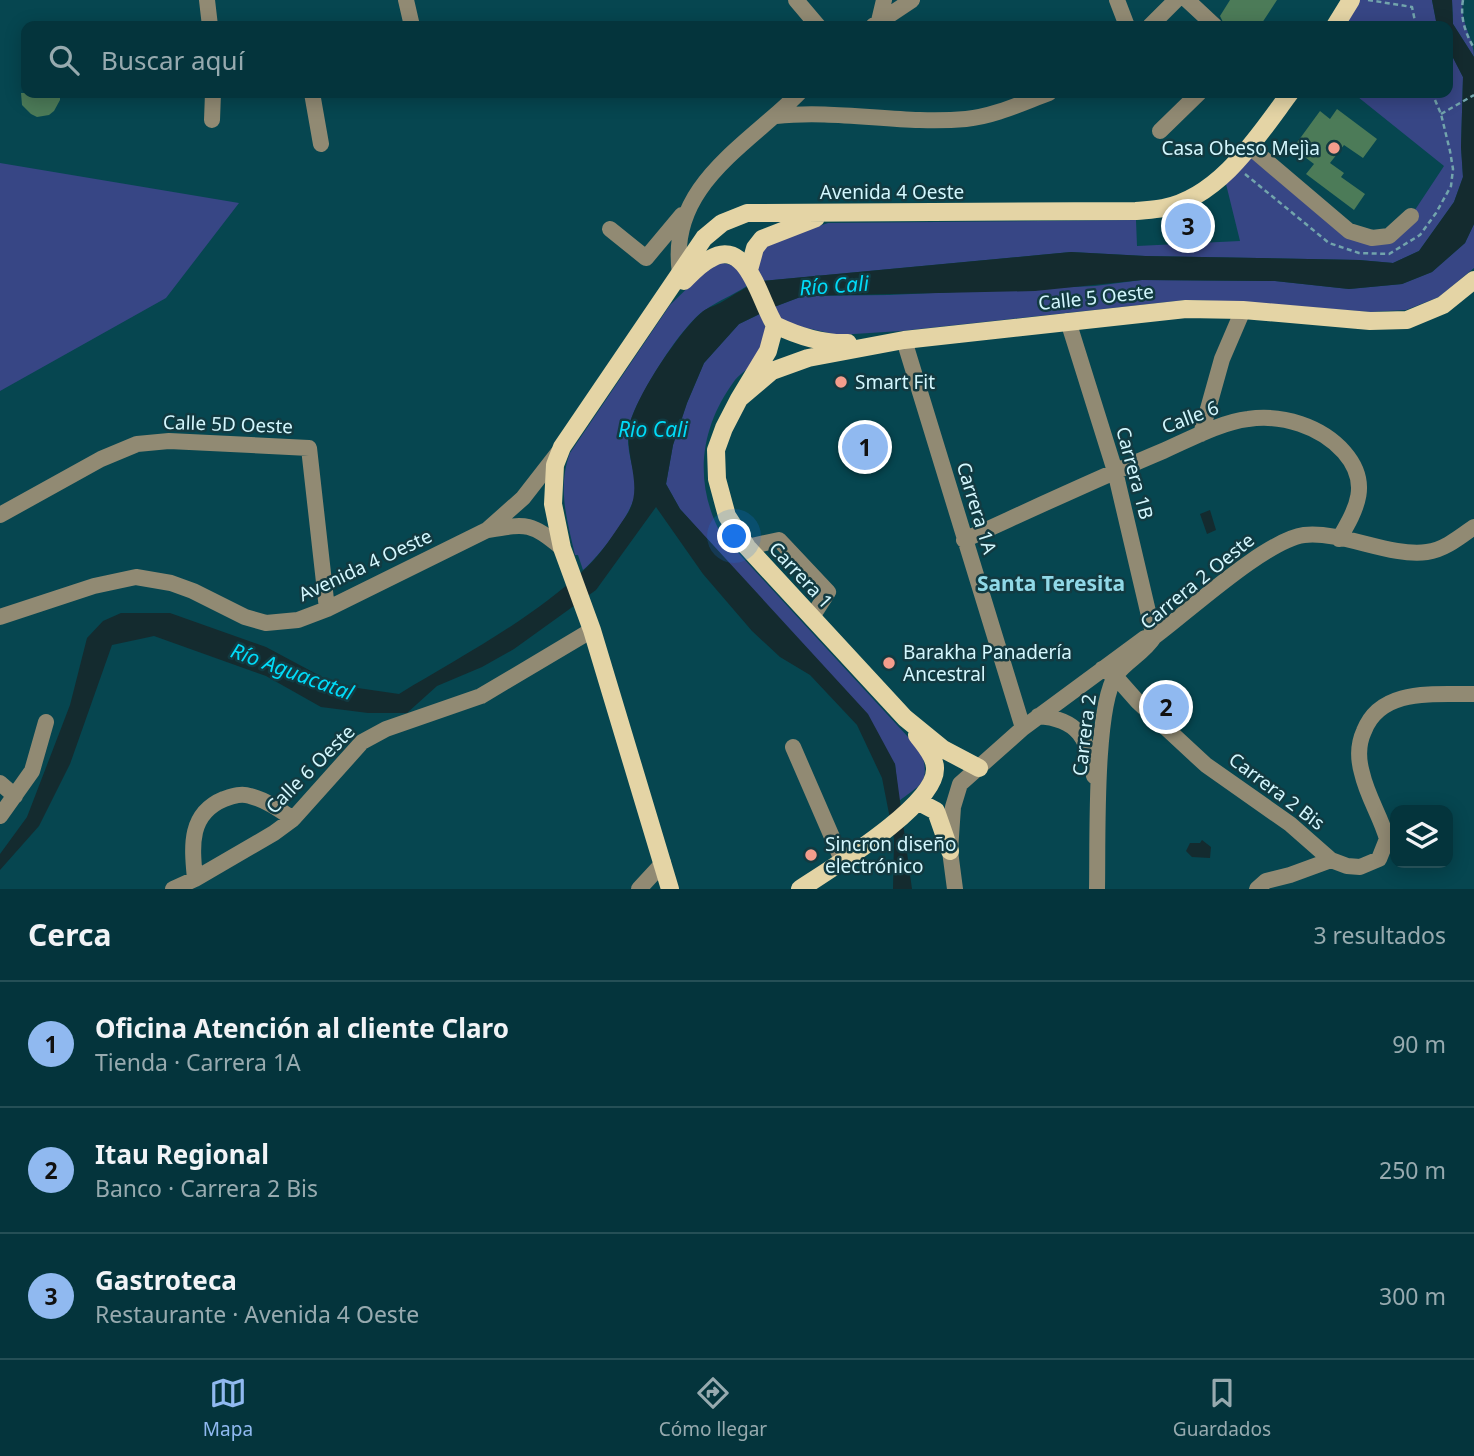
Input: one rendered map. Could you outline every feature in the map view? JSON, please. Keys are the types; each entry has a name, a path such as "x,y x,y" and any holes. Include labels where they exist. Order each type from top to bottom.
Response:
{"main road":[{"path":"1338,21 1351,0"},
{"name":"Avenida 4 Oeste","path":"670,889 589,622 565,554 553,504 555,465 562,447 704,239 722,223 747,213 1136,211 1166,208 1210,187 1223,177 1286,98"},
{"path":"751,274 755,248 762,239 825,214"},
{"path":"662,301 703,263 718,255 733,256 742,261 751,274 772,321 799,336 835,344 904,340"},
{"name":"Calle 5 Oeste","path":"739,399 772,370 808,358 904,340 1186,309 1243,310 1370,321 1407,320 1443,305 1469,285"},
{"name":"Carrera 1","path":"772,321 768,351 739,399 716,450 718,479 727,516 747,547 905,718"},
{"path":"905,718 943,750 979,768"},
{"path":"800,889 864,846 916,804 932,786 936,768 927,749 905,718"},
{"path":"916,804 936,811 950,851"},
{"path":"663,863 675,889"}],"street":[{"path":"206,0 208,21"},
{"path":"406,0 411,21"},
{"path":"796,0 814,21"},
{"path":"877,21 884,0"},
{"path":"880,21 912,0"},
{"path":"1117,0 1126,21"},
{"path":"1155,21 1176,0"},
{"path":"1186,0 1209,21"},
{"path":"212,120 213,98"},
{"path":"313,98 321,144"},
{"path":"610,229 646,258 718,166 794,98"},
{"path":"776,116 807,113 966,119 992,114 1035,98"},
{"path":"1160,131 1194,98"},
{"path":"1250,146 1349,231 1372,238 1389,236 1411,216"},
{"path":"680,273 678,248 686,210"},
{"path":"1201,435 1211,392 1243,310"},
{"name":"Carrera 1B","path":"1068,321 1115,471 1154,638"},
{"name":"Carrera 1A","path":"904,340 1024,728"},
{"name":"Calle 6","path":"964,540 1201,435 1245,419 1266,417 1314,429 1331,440 1352,462 1358,473 1360,487 1356,511 1339,538"},
{"name":"Calle 5D Oeste","path":"0,515 101,459 137,444 169,441 309,448 327,609"},
{"name":"Avenida 4 Oeste","path":"0,617 107,583 136,578 171,583 245,617 266,623 298,620 327,609 486,530 523,498 562,447"},
{"name":"Avenida 4 Oeste","path":"486,530 522,524 540,530 565,554"},
{"name":"Carrera 2 Oeste","path":"979,768 1038,716 1148,647 1154,638 1264,552 1284,541 1305,535 1427,552 1449,544 1474,527"},
{"path":"747,547 779,540 828,592 812,617"},
{"name":"Calle 6 Oeste","path":"173,889 274,833 293,819 362,742 386,729 481,696 589,622"},
{"name":"Carrera 2 Bis","path":"1109,673 1206,765 1290,824 1331,860"},
{"name":"Carrera 2","path":"1097,889 1098,799 1109,673"},
{"path":"1257,889 1266,881 1331,860 1360,867 1379,859 1387,839 1362,774 1359,754 1360,739 1367,722 1376,710 1402,697 1474,694"},
{"path":"1105,712 1127,701 1138,702"},
{"name":"Carrera 2","path":"1038,716 1066,722 1083,737 1088,748 1098,799"},
{"path":"0,816 32,771 46,722"},
{"path":"793,747 842,860"},
{"path":"955,889 950,851 955,793 960,783 979,768"},
{"path":"0,783 15,796"},
{"path":"195,879 193,840 195,830 208,807 236,794 270,804 293,819"},
{"path":"639,889 663,863"}],"path":[{"path":"1368,0 1412,7 1415,21"},
{"path":"1463,0 1461,13 1474,48"},
{"path":"1441,114 1474,95"},
{"path":"1240,170 1329,243 1359,253 1389,254 1420,235 1451,186 1453,169 1441,114 1434,98"}],"shaded area":[{"path":"1359,0 1432,0 1436,21 1346,21"},
{"path":"1452,0 1463,0 1463,16 1474,57 1453,24"},
{"path":"1453,58 1463,77 1463,177 1454,202 1419,251 1393,263 1071,252 762,281 756,274 761,249 766,243 828,223 1136,220 1137,246 1240,241 1226,184 1255,151 1349,231 1372,238 1411,216 1444,166 1359,98 1453,98"},
{"path":"0,163 239,203 166,298 0,391"},
{"path":"1474,224 1474,268 1439,297 1406,310 1370,312 1186,300 901,331 838,335 780,322 774,307 803,296 1095,286 1142,280 1275,281 1349,289 1402,284 1432,272 1465,243"},
{"path":"721,263 731,265 737,270 747,286 695,318 672,346 640,399 628,433 635,494 625,517 608,542 583,570 578,555 575,555 565,504 564,479 570,453 670,305 706,270"},
{"path":"760,314 767,331 759,354 735,380 723,398 708,436 704,455 706,495 721,534 921,751 925,770 922,782 899,801 895,764 768,607 680,509 666,484 673,445 704,363 739,324"}],"water":[{"name":"Rio Cali","path":"1432,0 1452,0 1453,21 1436,21"},
{"name":"Rio Cali","path":"1453,24 1474,57 1474,224 1465,243 1432,272 1402,284 1349,289 1275,281 1142,280 1035,291 803,296 739,324 704,363 673,445 666,484 680,509 868,714 895,764 912,889 893,889 894,839 882,778 857,725 810,675 780,657 752,631 703,574 656,507 596,590 514,649 482,667 437,686 407,713 368,713 321,707 266,676 154,636 112,645 70,764 39,826 0,870 0,854 27,817 70,705 87,638 103,621 121,613 170,613 266,647 337,685 399,694 521,620 566,586 598,556 626,516 634,495 629,440 632,416 670,350 705,310 762,281 1071,252 1393,263 1419,251 1454,202 1463,177 1463,77 1453,58"},
{"path":"1210,510 1216,530 1207,534 1200,514"},
{"path":"1202,840 1211,847 1210,858 1192,857 1186,851 1190,843 1200,843"}],"building":[{"path":"1230,0 1277,0 1263,21 1222,21 1220,16"},
{"path":"21,98 60,98 49,115 37,117 22,105"},
{"path":"1337,109 1377,139 1363,158 1344,145 1330,163 1344,173 1341,177 1365,194 1354,210 1306,174 1314,164 1293,148 1320,111 1330,119"}],"place":[{"name":"Casa Obeso Mejìa","path":"1334,148"},
{"name":"Gastroteca","path":"1188,226"},
{"name":"Smart Fit","path":"841,382"},
{"name":"Oficina Atención al cliente Claro","path":"865,447"},
{"name":"Barakha Panadería Ancestral","path":"889,663"},
{"name":"Itau Regional","path":"1166,707"},
{"name":"Sincron diseño electrónico","path":"811,855"}],"district":[{"name":"Santa Teresita","path":"1051,584"}],"water label":[{"name":"Río Cali","path":"834,286"},
{"name":"Río Aguacatal","path":"292,672"}]}
